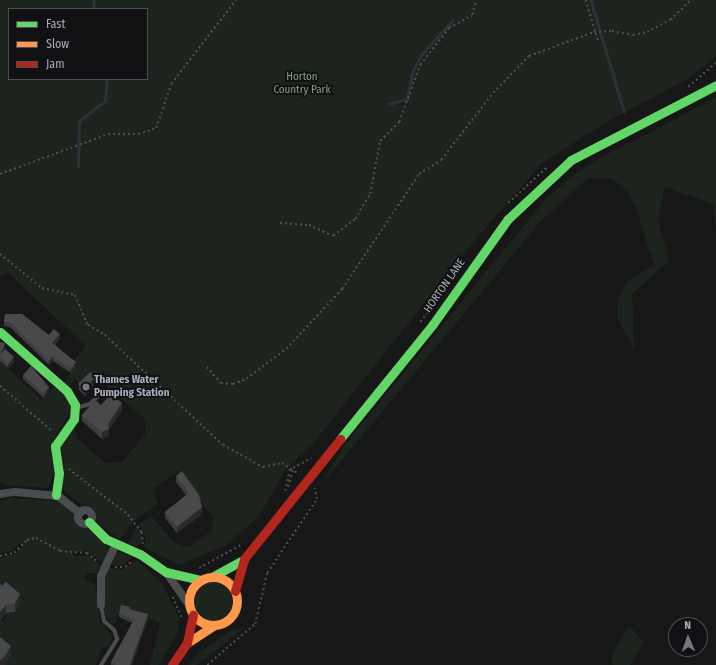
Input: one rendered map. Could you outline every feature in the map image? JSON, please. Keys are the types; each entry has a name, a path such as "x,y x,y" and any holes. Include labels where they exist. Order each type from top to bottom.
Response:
{"street":[{"name":"HORTON LANE","path":"235,591 244,560 433,324 508,219 540,186 571,160 611,136 716,85"},
{"path":"0,332 67,391 75,408 74,419 58,436 54,448 59,469 56,495"},
{"path":"0,494 12,492 56,495 80,513 80,522 90,522 116,544 140,554 166,572 189,605 193,615 199,621 215,625"},
{"path":"101,605 100,586 106,565 116,544"},
{"name":"HORTON LANE","path":"212,577 244,560"},
{"path":"166,572 201,580 212,577 223,579 235,591 233,613 187,643"},
{"path":"189,605 191,591 201,580"},
{"path":"172,665 187,643 193,615"}],"lane":[{"path":"75,408 90,404 98,396"},
{"path":"101,605 104,621 114,630 117,639 101,665"}],"path":[{"path":"0,174 108,134 138,134 156,128 171,84 236,0"},
{"path":"280,223 309,226 333,236 355,219 370,194 380,141 400,122 411,97 420,64 449,28 472,15 476,0"},
{"path":"586,0 594,32 598,40"},
{"path":"208,367 222,384 233,384 283,352 342,290 419,174 441,160 514,71 532,54 594,32 640,34 670,20 691,0"},
{"path":"0,254 42,288 75,295 88,324 105,335 223,445 263,468 278,464 293,468 301,478"},
{"path":"0,386 58,436"},
{"path":"285,491 290,467"},
{"path":"283,495 293,468"},
{"path":"59,469 71,470 128,515 144,536 141,549"},
{"path":"207,665 255,624 267,573 317,499 314,488"},
{"path":"0,556 14,553 27,540 36,538 60,551 87,553 106,565 122,568 132,560"},
{"path":"196,569 242,544"},
{"path":"172,596 183,624"}],"green space":[{"name":"Horton Country Park","path":"0,0 716,0 716,56 688,79 615,117 542,163 468,248 311,446 285,470 260,515 228,544 179,565 144,547 146,538 139,524 151,516 175,543 188,547 212,531 213,518 178,471 153,489 158,504 133,522 120,539 99,524 91,507 79,503 62,489 57,452 74,427 78,439 105,463 122,462 145,435 146,420 103,382 96,383 90,377 82,385 75,379 69,387 63,383 76,367 72,363 86,346 7,272 0,277"},
{"path":"716,98 716,231 713,204 665,187 658,219 669,261 632,294 634,349 617,317 618,299 628,281 654,265 635,204 628,192 613,179 588,178 540,222 320,486 346,443 545,200 572,176 598,159"},
{"path":"0,361 42,400 55,386 66,395 72,409 52,443 54,473 48,488 4,485 0,481"},
{"path":"11,498 60,501 73,512 78,527 88,529 108,546 104,563 87,551 73,552 74,556 88,556 101,566 96,573 86,573 85,580 95,584 100,621 113,637 109,646 101,648 96,665 5,665 7,659 0,646 0,620 4,621 6,613 15,612 21,597 0,592 0,558 14,555 22,547 21,542 12,551 0,553 0,501"},
{"path":"137,526 144,540 138,547 128,543"},
{"path":"118,551 131,557 123,566 109,564"},
{"path":"137,560 161,582 179,617 178,632 159,665 150,665 160,623 122,606 115,624 110,623 105,613 102,587 108,567 123,570"},
{"path":"208,581 216,581 223,584 229,590 232,601 229,612 223,618 216,621 208,621 201,618 195,612 192,605 192,597 195,590 201,584"},
{"path":"629,626 644,642 630,665 613,665 611,656"},
{"path":"244,628 197,665 189,665 199,653 231,630"}],"building":[{"path":"5,314 22,314 49,335 54,329 60,334 52,343 76,362 71,369 53,356 49,361 10,322 4,322"},
{"path":"0,342 5,343 2,351 0,350"},
{"path":"5,349 14,357 8,364 0,357"},
{"path":"31,366 49,387 44,394 23,375"},
{"path":"90,372 96,378 84,390 78,384"},
{"path":"111,394 122,403 108,424 109,429 102,432 82,415 95,400 101,405"},
{"path":"182,471 199,495 202,507 177,527 165,512 189,493 176,476"},
{"path":"6,582 20,594 15,603 6,605 0,612 0,584 2,586"},
{"path":"121,605 130,607 129,609 148,614 130,665 116,665 111,662 134,620 119,613"},
{"path":"0,637 11,646 5,656 0,660"}],"waterway":[{"path":"94,0 94,8"},
{"path":"591,0 624,111"},
{"path":"389,104 407,99 412,73 421,55 453,20"},
{"path":"78,167 79,121 105,101 107,80"}],"traffic: fast":[{"path":"340,439 433,324 508,219 571,160 716,85"},
{"path":"0,332 67,391 75,405 74,419 55,446 59,473 56,495"},
{"path":"89,522 106,539 140,554 166,572 201,580"},
{"path":"212,577 244,559"}],"traffic: slow":[{"path":"213,577 222,579 230,584 235,592 237,601 235,610 230,618 222,623 213,625 204,623 196,618 191,610 189,601 191,592 196,584 204,579 213,577"},
{"path":"187,643 215,625"}],"traffic: jam":[{"path":"235,591 244,559 340,439"},
{"path":"172,665 187,643 193,615"}],"place":[{"name":"Thames Water Pumping Station","path":"86,387"}]}
